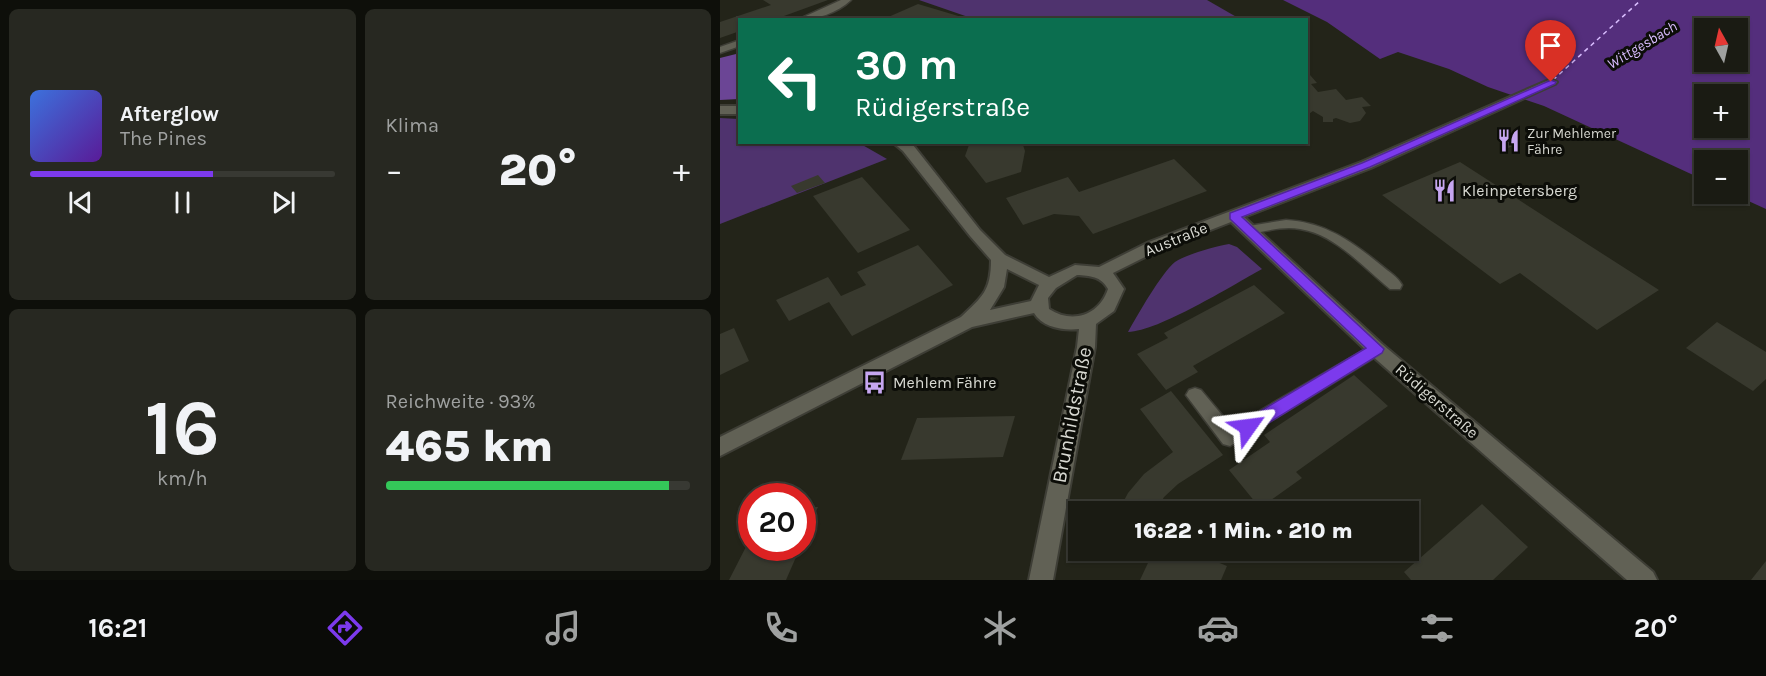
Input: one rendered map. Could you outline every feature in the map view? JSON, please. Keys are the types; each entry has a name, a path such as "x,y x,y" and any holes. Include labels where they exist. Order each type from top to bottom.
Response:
{"street":[{"name":"Austraße","path":"1048,283 1075,270 1100,273 1154,246 1366,165 1551,82"},
{"path":"720,110 738,110"},
{"path":"901,144 908,148 975,233 999,259 1048,283 1040,294 1040,305 1045,313 1054,320 1074,323 1099,315 1114,298 1114,284 1100,273"},
{"name":"Rüdigerstraße","path":"1234,216 1377,349 1646,580"},
{"path":"967,321 992,298 999,281 999,259"},
{"path":"720,447 967,321 1040,305"},
{"name":"Brunhildstraße","path":"1041,580 1086,347 1088,320"}],"lane":[{"path":"806,18 838,6 847,0"},
{"path":"720,50 738,44"},
{"path":"1249,230 1287,224 1309,226 1336,239 1395,285"},
{"path":"1195,395 1230,438 1377,349"}],"shaded area":[{"path":"919,0 1207,0 1238,18 971,18"},
{"path":"738,54 738,99 720,100 720,58"},
{"path":"720,118 738,119 738,144 861,144 887,159 720,224"},
{"path":"1229,244 1237,247 1262,269 1176,316 1141,330 1128,332 1157,284 1175,262 1201,251"}],"water":[{"name":"Wittgesbach","path":"1283,0 1766,0 1766,209 1748,201 1748,150 1694,150 1694,175 1544,106 1488,87 1449,69 1398,52 1380,59 1327,22"}],"building":[{"path":"763,0 828,0 778,18 738,18 738,32 720,38 720,22 771,5"},
{"path":"918,4 965,18 886,18"},
{"path":"1308,75 1317,83 1311,84 1318,92 1336,89 1346,100 1362,97 1371,106 1362,107 1366,113 1360,121 1350,123 1336,118 1333,122 1323,122 1323,117 1313,111 1308,115"},
{"name":"Zur Mehlemer Fähre","path":"1509,139 1518,144 1508,148 1500,144"},
{"path":"969,144 1023,144 1025,151 1021,172 986,183 965,156"},
{"path":"1174,159 1207,191 1093,234 1079,216 1054,214 1023,225 1006,198 1068,177 1079,192"},
{"path":"1460,162 1659,290 1597,330 1520,273 1500,284 1382,195"},
{"path":"818,175 825,183 797,193 791,186"},
{"path":"862,177 910,230 858,253 813,196"},
{"path":"918,245 953,285 852,336 829,302 789,321 776,300 828,277 841,296 866,285 857,272"},
{"path":"1254,285 1285,313 1193,366 1198,372 1166,390 1137,354 1168,338 1164,333"},
{"path":"1717,322 1766,352 1766,379 1753,391 1686,348"},
{"path":"734,328 749,361 720,375 720,334"},
{"path":"1354,375 1388,406 1296,472 1302,478 1270,501 1254,501 1229,470 1270,442 1264,435"},
{"path":"1171,391 1223,455 1178,484 1162,501 1124,501 1144,474 1173,452 1140,409"},
{"path":"1015,416 1003,457 901,460 917,418"},
{"path":"1482,504 1528,547 1493,580 1411,580 1404,572"},
{"path":"739,561 794,561 786,580 729,580"},
{"path":"1149,561 1215,561 1227,566 1221,580 1140,580"},
{"path":"1766,561 1766,580 1751,580"}],"ferry route":[{"path":"1553,80 1641,0"}],"place":[{"name":"Zur Mehlemer Fähre","path":"1509,141"},
{"name":"Kleinpetersberg","path":"1444,190"},
{"name":"Mehlem Fähre","path":"875,382"}],"route":[{"path":"1248,427 1377,349 1234,216 1366,165 1551,82"}]}
